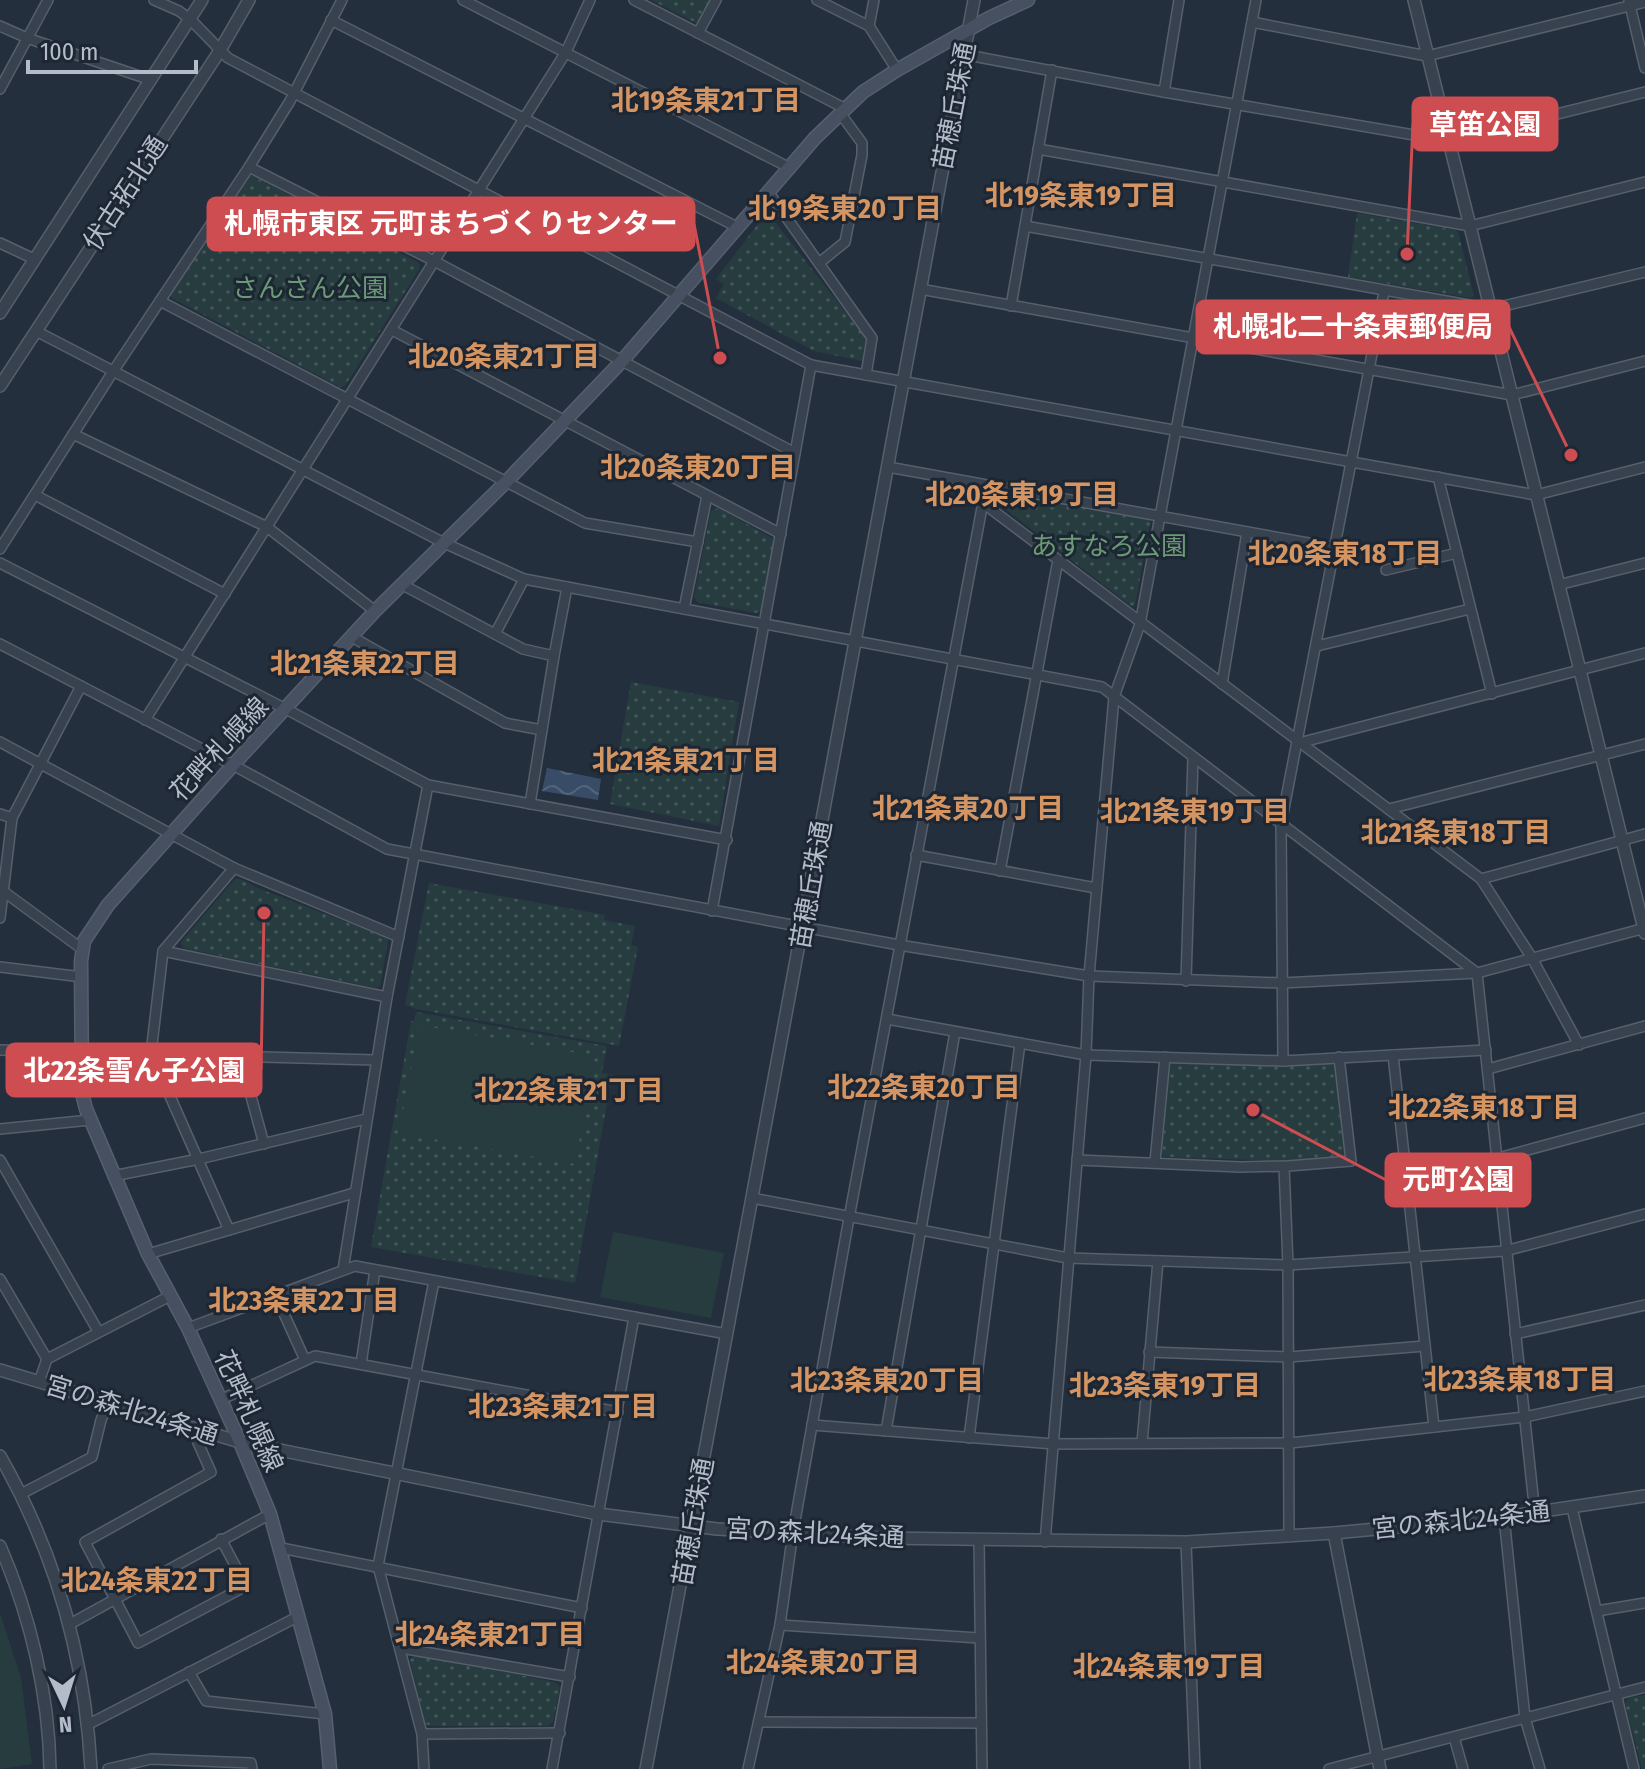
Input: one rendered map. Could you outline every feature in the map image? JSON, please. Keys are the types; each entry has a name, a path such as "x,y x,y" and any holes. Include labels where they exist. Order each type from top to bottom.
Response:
{"main road":[{"name":"花畔札幌線","path":"330,1769 325,1714 270,1514 188,1328 148,1254 90,1120 82,1093 82,949 90,929 108,905 233,765 375,611 507,481 622,361 842,110 897,70 1028,0"}],"street":[{"path":"0,89 48,0"},
{"path":"154,0 191,20 219,52 811,365 1536,495 1645,467"},
{"name":"伏古拓北通","path":"0,313 202,0"},
{"name":"伏古拓北通","path":"0,386 219,52 249,0"},
{"path":"0,549 249,167 294,92 342,0"},
{"path":"463,0 790,168"},
{"path":"145,720 526,118 566,52 590,0"},
{"path":"634,0 842,110 862,143 862,155 845,242 819,263"},
{"path":"698,33 716,0"},
{"path":"817,0 869,26 897,70"},
{"path":"869,26 874,0"},
{"name":"苗穂丘珠通","path":"646,1769 974,0"},
{"path":"1164,92 1179,0"},
{"path":"1045,1542 1114,697 1140,624 1256,0"},
{"path":"0,644 387,849 899,945 1089,976 1282,983 1477,973 1645,930 1414,0"},
{"path":"1252,22 1427,56 1630,3 1645,2"},
{"path":"1630,3 1645,68"},
{"path":"331,20 739,228"},
{"path":"0,26 151,80"},
{"path":"962,54 1449,141 1645,92"},
{"path":"1011,306 1052,70"},
{"path":"1038,149 1470,226 1645,182"},
{"path":"249,167 436,262 795,453"},
{"path":"769,193 872,338 866,375"},
{"path":"1025,226 1491,309 1645,272"},
{"path":"0,243 34,259"},
{"path":"920,289 1512,395 1645,361"},
{"path":"1283,1061 1281,824 1384,292"},
{"path":"160,301 585,523 698,542"},
{"path":"392,330 781,534"},
{"path":"36,331 442,542 524,579 1102,687 1477,973 1535,1514"},
{"path":"712,911 811,365"},
{"path":"73,434 267,527 375,611"},
{"path":"888,467 1336,548"},
{"path":"1438,477 1492,694"},
{"path":"748,1769 780,1625 793,1532 849,1218 986,486"},
{"path":"35,495 225,594"},
{"path":"684,609 707,496"},
{"path":"983,503 1481,879 1532,958 1579,1045"},
{"path":"1222,684 1247,532"},
{"path":"1386,570 1457,553"},
{"path":"1000,871 1058,560"},
{"path":"0,563 428,785 727,840"},
{"path":"1558,585 1645,563"},
{"path":"495,634 524,579"},
{"path":"401,584 523,649 554,656"},
{"path":"530,804 567,587"},
{"path":"1317,646 1470,609"},
{"path":"352,637 505,723 542,730"},
{"path":"1299,743 1645,653"},
{"path":"0,918 2,875 12,818 81,686"},
{"path":"0,742 234,868 399,937"},
{"path":"1389,809 1645,744"},
{"path":"1186,981 1193,758"},
{"path":"343,1270 387,997 428,785"},
{"path":"0,814 12,818"},
{"path":"1481,879 1645,834"},
{"path":"916,855 1096,888"},
{"path":"229,1230 151,1053 163,951 234,868"},
{"path":"3,891 82,949"},
{"path":"163,951 387,997"},
{"path":"0,967 82,977"},
{"path":"887,1019 1086,1055 1283,1061 1486,1050"},
{"path":"1488,1069 1645,1026"},
{"path":"886,1431 955,1032"},
{"path":"969,1438 1020,1043"},
{"path":"0,1050 376,1060"},
{"path":"1393,1055 1434,1427"},
{"path":"240,1056 264,1144"},
{"path":"1155,1162 1165,1057"},
{"path":"1077,1160 1284,1166 1351,1161 1339,1057"},
{"path":"1498,1158 1645,1118"},
{"path":"113,1176 366,1119"},
{"path":"0,1129 90,1120"},
{"path":"0,1160 98,1331"},
{"path":"1284,1166 1288,1265 1289,1536"},
{"path":"148,1254 354,1193"},
{"path":"752,1198 1068,1258 1288,1265 1505,1251 1645,1214"},
{"path":"1142,1443 1158,1261"},
{"path":"188,1328 355,1266 727,1334"},
{"path":"361,1364 375,1270"},
{"path":"0,1279 47,1359"},
{"path":"424,1769 422,1734 378,1566 434,1281"},
{"path":"275,1294 305,1360"},
{"path":"39,1382 47,1359 170,1296"},
{"path":"1515,1334 1645,1305"},
{"path":"552,1769 634,1317"},
{"path":"1149,1352 1289,1357 1425,1346"},
{"path":"220,1400 315,1356 618,1412"},
{"name":"宮の森北24条通","path":"0,1370 240,1442 598,1514 691,1526 881,1538 1186,1542 1334,1533 1535,1514 1645,1496"},
{"path":"812,1425 1054,1444 1290,1443 1525,1417 1645,1391"},
{"path":"21,1494 92,1457 108,1403"},
{"path":"192,1429 211,1472 85,1542 138,1643 246,1586 221,1539"},
{"path":"0,1456 21,1494 60,1588 89,1724 91,1769"},
{"path":"1572,1508 1634,1769"},
{"path":"70,1624 270,1514"},
{"path":"1504,1517 1525,1718 1540,1769"},
{"path":"1334,1533 1380,1769"},
{"path":"979,1540 982,1769"},
{"path":"1186,1542 1195,1769"},
{"path":"0,1546 25,1616 44,1696 50,1769"},
{"path":"281,1548 582,1608"},
{"path":"1597,1611 1645,1603"},
{"path":"89,1724 299,1616"},
{"path":"780,1625 979,1638"},
{"path":"401,1648 570,1677"},
{"path":"189,1672 206,1701 325,1714"},
{"path":"1329,1769 1645,1687"},
{"path":"760,1722 981,1723"},
{"path":"422,1734 560,1733"},
{"path":"1454,1737 1463,1769"},
{"path":"108,1769 151,1759 251,1763 252,1769"}],"green space":[{"path":"651,0 710,0 698,24"},
{"name":"さんさん公園","path":"247,176 253,176 419,263 420,268 345,386 340,387 172,298 171,294"},
{"path":"767,212 866,338 862,361 814,351 716,298 724,284 716,279"},
{"path":"1357,213 1458,232 1474,296 1471,298 1348,277"},
{"name":"あすなろ公園","path":"993,491 1151,519 1135,605 1131,606 991,498"},
{"path":"718,508 774,542 761,611 756,613 697,602 694,597 711,511"},
{"path":"631,682 739,702 719,826 610,804"},
{"path":"235,879 385,937 388,941 380,986 376,988 183,948 181,942"},
{"path":"429,883 605,915 604,920 635,926 631,945 638,947 619,1046 405,1005"},
{"path":"416,1012 607,1046 602,1073 612,1075 575,1283 371,1247 411,1021 414,1021"},
{"path":"419,1025 595,1056 575,1164 399,1133"},
{"path":"1173,1062 1293,1066 1332,1063 1335,1066 1344,1154 1342,1157 1288,1161 1164,1157 1170,1065"},
{"path":"613,1232 724,1253 711,1318 600,1297"},
{"path":"0,1613 21,1678 32,1764 0,1769"},
{"path":"415,1654 555,1682 560,1687 553,1722 548,1726 425,1724 410,1660"},
{"path":"1645,1695 1645,1769 1642,1769 1625,1703 1629,1698"}],"water":[{"path":"547,768 601,779 598,800 542,791"}],"place":[{"name":"草笛公園","path":"1407,254"},
{"name":"札幌市東区 元町まちづくりセンター","path":"720,358"},
{"name":"札幌北二十条東郵便局","path":"1571,455"},
{"name":"北22条雪ん子公園","path":"264,913"},
{"name":"元町公園","path":"1253,1110"}],"district":[{"name":"北19条東21丁目","path":"706,100"},
{"name":"北19条東19丁目","path":"1081,195"},
{"name":"北19条東20丁目","path":"845,208"},
{"name":"北20条東21丁目","path":"504,356"},
{"name":"北20条東20丁目","path":"698,467"},
{"name":"北20条東19丁目","path":"1022,494"},
{"name":"北20条東18丁目","path":"1345,553"},
{"name":"北21条東22丁目","path":"365,663"},
{"name":"北21条東21丁目","path":"686,760"},
{"name":"北21条東20丁目","path":"968,808"},
{"name":"北21条東19丁目","path":"1195,811"},
{"name":"北21条東18丁目","path":"1456,832"},
{"name":"北22条東20丁目","path":"924,1087"},
{"name":"北22条東21丁目","path":"569,1090"},
{"name":"北22条東18丁目","path":"1484,1107"},
{"name":"北23条東22丁目","path":"304,1300"},
{"name":"北23条東18丁目","path":"1520,1379"},
{"name":"北23条東20丁目","path":"887,1380"},
{"name":"北23条東19丁目","path":"1165,1385"},
{"name":"北23条東21丁目","path":"563,1406"},
{"name":"北24条東22丁目","path":"157,1580"},
{"name":"北24条東21丁目","path":"490,1634"},
{"name":"北24条東20丁目","path":"823,1662"},
{"name":"北24条東19丁目","path":"1169,1666"}]}
